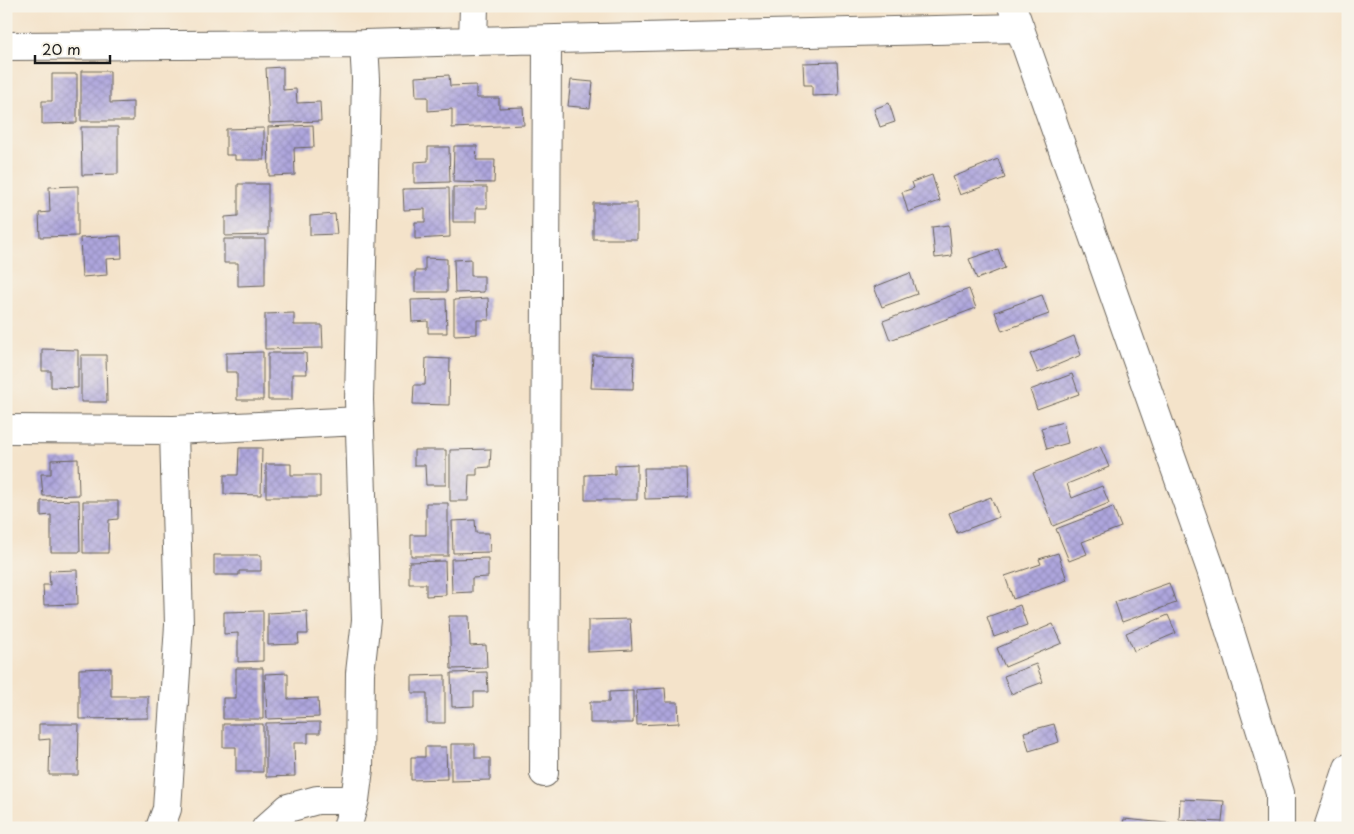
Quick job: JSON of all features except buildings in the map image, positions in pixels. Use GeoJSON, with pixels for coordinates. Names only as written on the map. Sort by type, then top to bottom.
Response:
{"type":"FeatureCollection","features":[{"type":"Feature","properties":{"kind":"street"},"geometry":{"type":"LineString","coordinates":[[473,41],[474,6]]}},
{"type":"Feature","properties":{"kind":"street"},"geometry":{"type":"LineString","coordinates":[[6,46],[364,44],[547,40],[1016,17],[1211,570],[1280,792],[1280,828]]}},
{"type":"Feature","properties":{"kind":"street"},"geometry":{"type":"LineString","coordinates":[[544,773],[547,40]]}},
{"type":"Feature","properties":{"kind":"street"},"geometry":{"type":"LineString","coordinates":[[347,828],[356,800],[359,769],[360,673],[366,620],[360,421],[366,80],[364,44]]}},
{"type":"Feature","properties":{"kind":"street"},"geometry":{"type":"LineString","coordinates":[[6,429],[174,430],[360,421]]}},
{"type":"Feature","properties":{"kind":"street"},"geometry":{"type":"LineString","coordinates":[[160,828],[167,809],[179,625],[174,430]]}},
{"type":"Feature","properties":{"kind":"street"},"geometry":{"type":"LineString","coordinates":[[1328,828],[1348,768]]}},
{"type":"Feature","properties":{"kind":"street"},"geometry":{"type":"LineString","coordinates":[[266,828],[288,808],[317,800],[356,800]]}}]}
